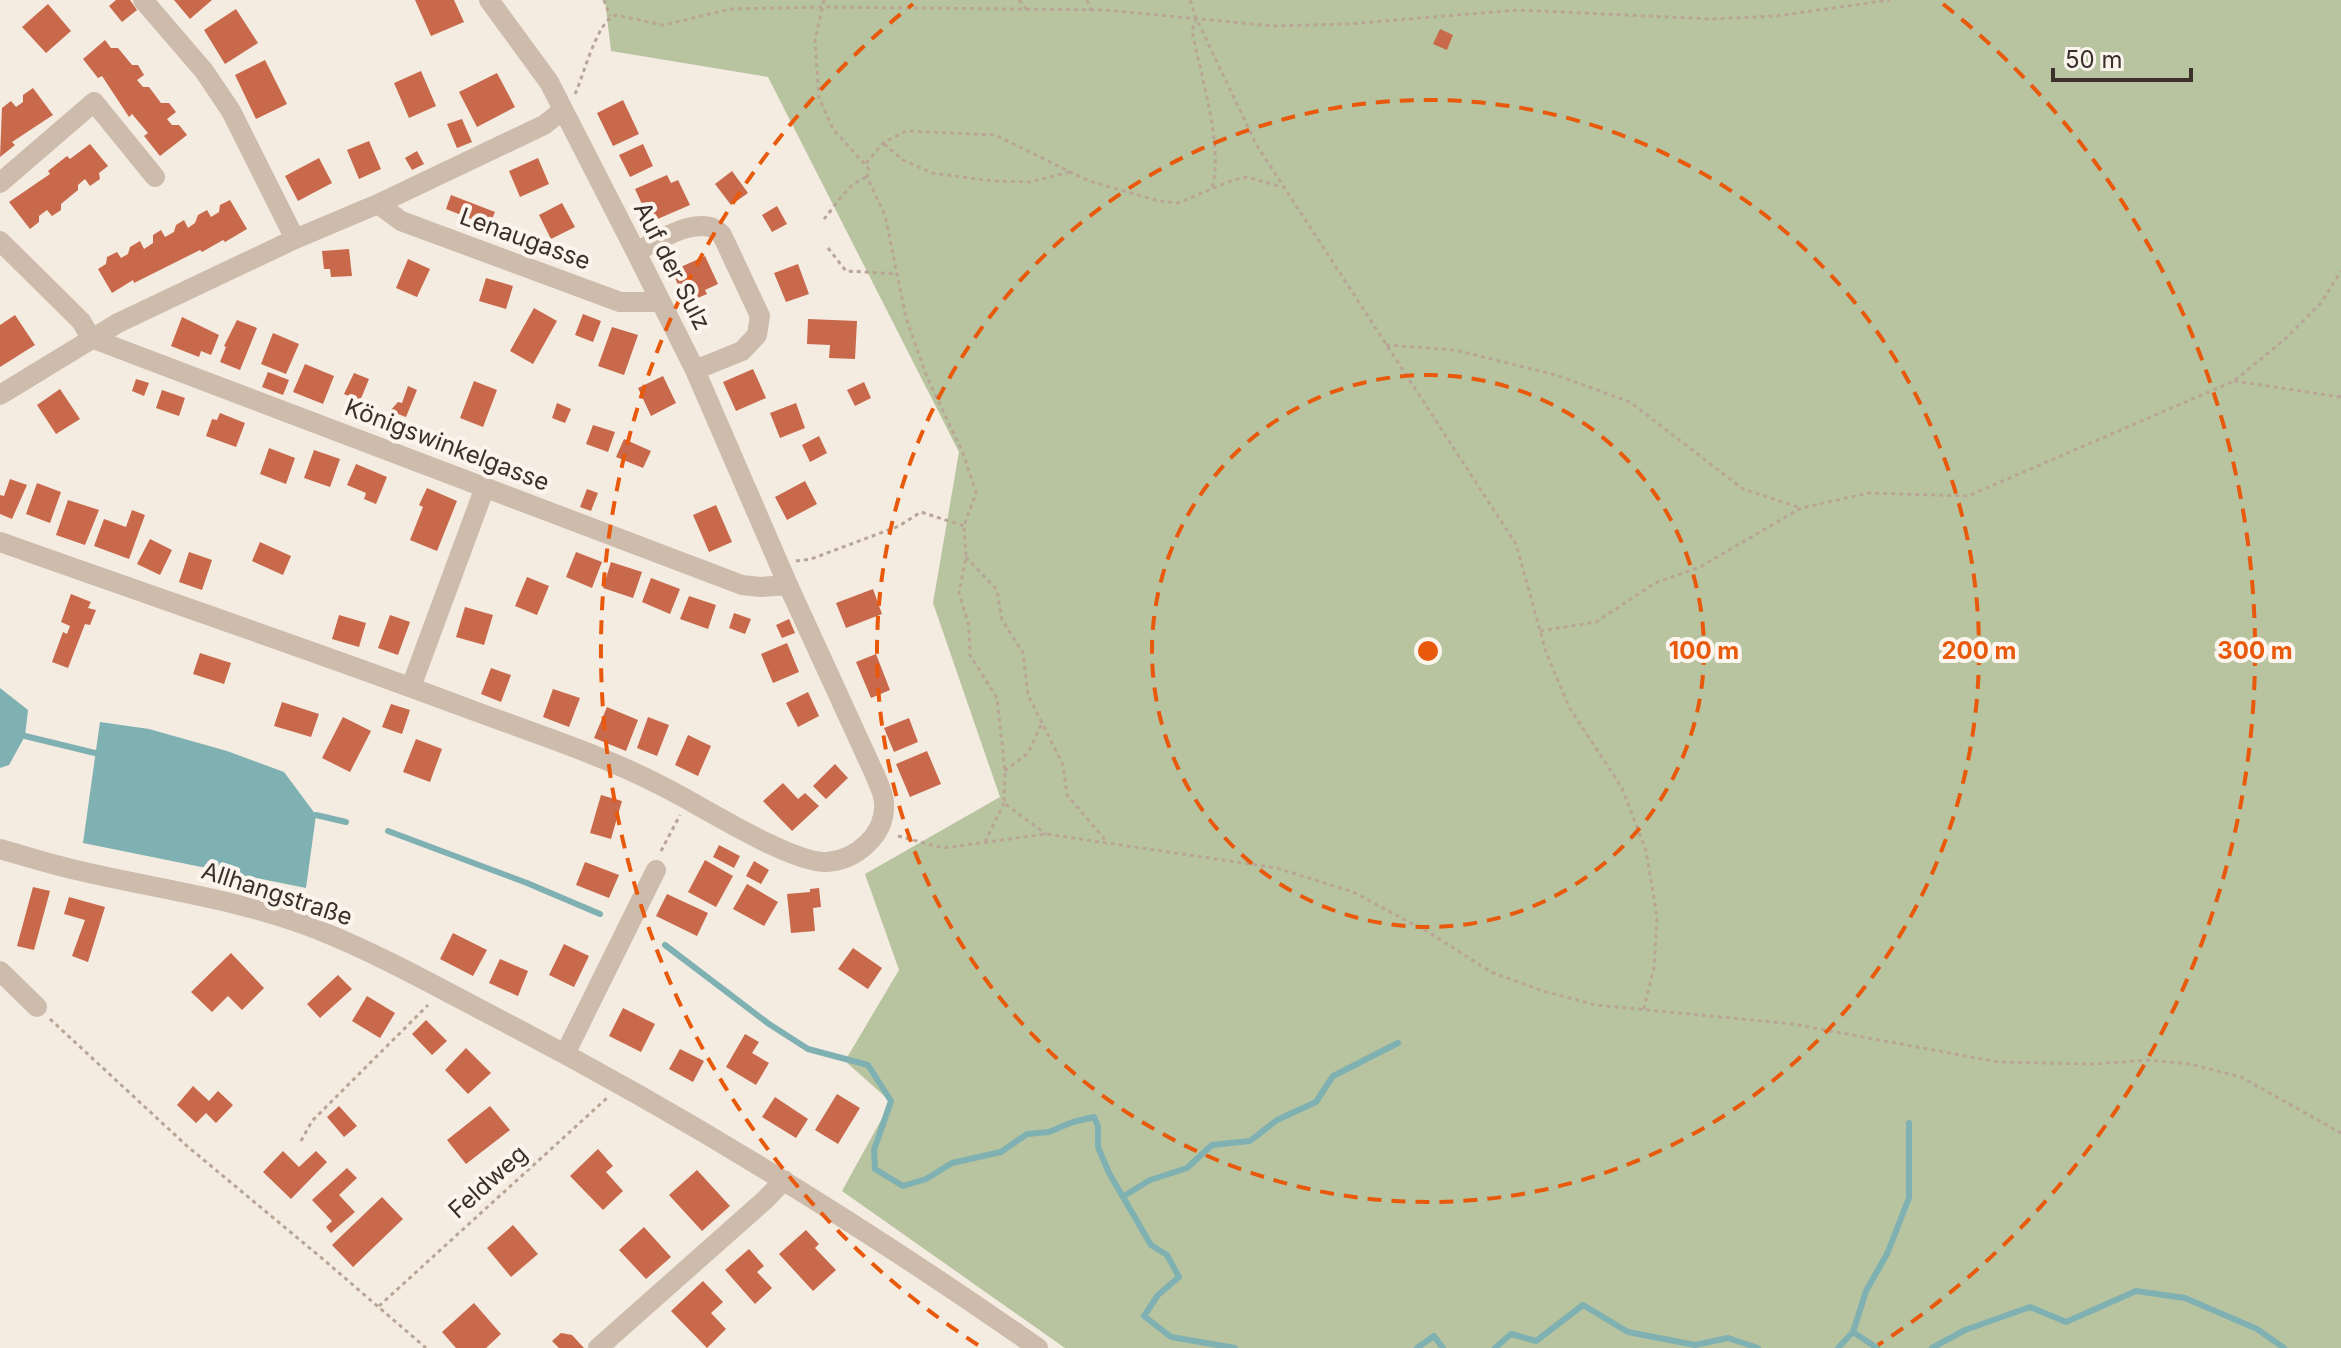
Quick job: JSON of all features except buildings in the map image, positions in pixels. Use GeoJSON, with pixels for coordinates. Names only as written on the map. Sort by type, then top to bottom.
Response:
{"type":"FeatureCollection","features":[{"type":"Feature","properties":{"kind":"street"},"geometry":{"type":"LineString","coordinates":[[143,0],[204,71],[231,111],[295,239]]}},
{"type":"Feature","properties":{"kind":"street","name":"Auf der Sulz"},"geometry":{"type":"LineString","coordinates":[[489,0],[549,82],[695,370],[875,775],[884,803],[880,828]]}},
{"type":"Feature","properties":{"kind":"street"},"geometry":{"type":"LineString","coordinates":[[0,183],[94,102],[155,177]]}},
{"type":"Feature","properties":{"kind":"street"},"geometry":{"type":"LineString","coordinates":[[0,395],[91,338],[295,239],[378,204],[544,125],[563,110]]}},
{"type":"Feature","properties":{"kind":"street","name":"Lenaugasse"},"geometry":{"type":"LineString","coordinates":[[378,204],[401,221],[620,302],[659,302]]}},
{"type":"Feature","properties":{"kind":"street"},"geometry":{"type":"LineString","coordinates":[[636,252],[680,229],[705,226],[717,228],[722,235],[760,316],[757,335],[742,351],[695,370]]}},
{"type":"Feature","properties":{"kind":"street"},"geometry":{"type":"LineString","coordinates":[[0,241],[81,321],[91,338]]}},
{"type":"Feature","properties":{"kind":"street","name":"Königswinkelgasse"},"geometry":{"type":"LineString","coordinates":[[91,338],[742,585],[788,585]]}},
{"type":"Feature","properties":{"kind":"street"},"geometry":{"type":"LineString","coordinates":[[411,687],[485,487]]}},
{"type":"Feature","properties":{"kind":"street"},"geometry":{"type":"LineString","coordinates":[[0,542],[411,687],[629,769],[780,850],[809,861],[829,862],[856,853],[873,839],[880,828]]}},
{"type":"Feature","properties":{"kind":"street","name":"Allhangstraße"},"geometry":{"type":"LineString","coordinates":[[0,849],[76,870],[207,896],[315,929],[438,988],[622,1085],[784,1180],[943,1282],[1038,1348]]}},
{"type":"Feature","properties":{"kind":"street"},"geometry":{"type":"LineString","coordinates":[[565,1054],[656,870]]}},
{"type":"Feature","properties":{"kind":"street"},"geometry":{"type":"LineString","coordinates":[[0,971],[37,1007]]}},
{"type":"Feature","properties":{"kind":"street"},"geometry":{"type":"LineString","coordinates":[[598,1348],[784,1180]]}},
{"type":"Feature","properties":{"kind":"path"},"geometry":{"type":"LineString","coordinates":[[604,0],[610,16]]}},
{"type":"Feature","properties":{"kind":"path"},"geometry":{"type":"LineString","coordinates":[[824,0],[815,40],[819,98],[833,129],[869,169],[867,177],[885,215],[906,318],[927,377],[963,453],[976,493],[964,526],[966,557],[959,593],[969,626],[970,655],[997,698],[1005,771],[1004,803],[985,842]]}},
{"type":"Feature","properties":{"kind":"path"},"geometry":{"type":"LineString","coordinates":[[1019,0],[1026,9]]}},
{"type":"Feature","properties":{"kind":"path"},"geometry":{"type":"LineString","coordinates":[[1087,0],[1091,10]]}},
{"type":"Feature","properties":{"kind":"path"},"geometry":{"type":"LineString","coordinates":[[1190,0],[1256,144],[1516,544],[1540,631],[1569,707],[1622,788],[1646,851],[1657,917],[1654,968],[1643,1011]]}},
{"type":"Feature","properties":{"kind":"path"},"geometry":{"type":"LineString","coordinates":[[1847,0],[1852,6]]}},
{"type":"Feature","properties":{"kind":"path"},"geometry":{"type":"LineString","coordinates":[[610,16],[622,15],[663,25],[731,9],[1026,9],[1091,10],[1273,26],[1348,24],[1518,10],[1711,19],[1776,16],[1890,0]]}},
{"type":"Feature","properties":{"kind":"path"},"geometry":{"type":"LineString","coordinates":[[563,110],[574,96],[599,33],[610,16]]}},
{"type":"Feature","properties":{"kind":"path"},"geometry":{"type":"LineString","coordinates":[[1196,18],[1192,31],[1215,149],[1216,175],[1212,189]]}},
{"type":"Feature","properties":{"kind":"path"},"geometry":{"type":"LineString","coordinates":[[866,163],[883,143],[906,131],[995,135],[1089,181],[1159,201],[1178,203],[1247,177],[1285,188]]}},
{"type":"Feature","properties":{"kind":"path"},"geometry":{"type":"LineString","coordinates":[[883,143],[903,160],[932,173],[992,181],[1030,182],[1070,172]]}},
{"type":"Feature","properties":{"kind":"path"},"geometry":{"type":"LineString","coordinates":[[824,219],[859,179],[867,177]]}},
{"type":"Feature","properties":{"kind":"path"},"geometry":{"type":"LineString","coordinates":[[828,248],[846,271],[898,274]]}},
{"type":"Feature","properties":{"kind":"path"},"geometry":{"type":"LineString","coordinates":[[1540,631],[1596,622],[1655,583],[1700,567],[1801,508],[1869,493],[1968,496],[2234,381],[2321,303],[2341,271]]}},
{"type":"Feature","properties":{"kind":"path"},"geometry":{"type":"LineString","coordinates":[[1386,345],[1455,350],[1556,375],[1630,402],[1743,489],[1801,508]]}},
{"type":"Feature","properties":{"kind":"path"},"geometry":{"type":"LineString","coordinates":[[2234,381],[2341,397]]}},
{"type":"Feature","properties":{"kind":"path"},"geometry":{"type":"LineString","coordinates":[[779,564],[811,559],[899,526],[921,512],[964,526]]}},
{"type":"Feature","properties":{"kind":"path"},"geometry":{"type":"LineString","coordinates":[[966,557],[997,590],[1002,620],[1023,653],[1028,695],[1063,765],[1067,795],[1107,842]]}},
{"type":"Feature","properties":{"kind":"path"},"geometry":{"type":"LineString","coordinates":[[1005,771],[1028,753],[1042,723]]}},
{"type":"Feature","properties":{"kind":"path"},"geometry":{"type":"LineString","coordinates":[[656,870],[657,859],[689,799]]}},
{"type":"Feature","properties":{"kind":"path"},"geometry":{"type":"LineString","coordinates":[[1004,803],[1046,834]]}},
{"type":"Feature","properties":{"kind":"path"},"geometry":{"type":"LineString","coordinates":[[880,828],[903,838],[943,848],[1046,834],[1277,868],[1353,892],[1430,933],[1491,972],[1543,991],[1596,1005],[1793,1024],[1998,1062],[2094,1064],[2148,1060],[2190,1064],[2241,1077],[2341,1133]]}},
{"type":"Feature","properties":{"kind":"path"},"geometry":{"type":"LineString","coordinates":[[301,1141],[312,1121],[425,1009],[438,988]]}},
{"type":"Feature","properties":{"kind":"path"},"geometry":{"type":"LineString","coordinates":[[37,1007],[187,1146],[426,1348]]}},
{"type":"Feature","properties":{"kind":"path","name":"Feldweg"},"geometry":{"type":"LineString","coordinates":[[379,1306],[622,1085]]}},
{"type":"Feature","properties":{"kind":"green space"},"geometry":{"type":"Polygon","coordinates":[[[605,0],[2341,0],[2341,1348],[1065,1348],[842,1191],[891,1102],[845,1061],[899,970],[865,874],[1000,797],[933,603],[959,452],[768,77],[611,51],[605,0]]]}},
{"type":"Feature","properties":{"kind":"water"},"geometry":{"type":"Polygon","coordinates":[[[0,688],[28,710],[25,736],[9,765],[0,768],[0,688]]]}},
{"type":"Feature","properties":{"kind":"water"},"geometry":{"type":"Polygon","coordinates":[[[100,722],[149,729],[227,751],[284,772],[316,815],[306,888],[83,843],[100,722]]]}},
{"type":"Feature","properties":{"kind":"waterway"},"geometry":{"type":"LineString","coordinates":[[25,736],[95,753]]}},
{"type":"Feature","properties":{"kind":"waterway"},"geometry":{"type":"LineString","coordinates":[[316,815],[346,822]]}},
{"type":"Feature","properties":{"kind":"waterway"},"geometry":{"type":"LineString","coordinates":[[388,831],[600,914]]}},
{"type":"Feature","properties":{"kind":"waterway"},"geometry":{"type":"LineString","coordinates":[[665,945],[769,1024],[808,1049],[868,1065],[891,1101],[874,1150],[875,1169],[903,1186],[926,1179],[952,1163],[1001,1152],[1027,1134],[1049,1132],[1094,1117],[1098,1126],[1098,1147],[1109,1173],[1151,1245],[1167,1255],[1179,1277],[1158,1295],[1144,1316],[1171,1337],[1235,1348]]}},
{"type":"Feature","properties":{"kind":"waterway"},"geometry":{"type":"LineString","coordinates":[[1124,1196],[1150,1180],[1187,1168],[1212,1145],[1250,1141],[1277,1120],[1316,1102],[1333,1076],[1398,1043]]}},
{"type":"Feature","properties":{"kind":"waterway"},"geometry":{"type":"LineString","coordinates":[[1853,1332],[1866,1291],[1887,1254],[1909,1198],[1909,1123]]}},
{"type":"Feature","properties":{"kind":"waterway"},"geometry":{"type":"LineString","coordinates":[[1932,1348],[1965,1330],[2030,1307],[2066,1322],[2136,1291],[2185,1298],[2257,1329],[2284,1348]]}},
{"type":"Feature","properties":{"kind":"waterway"},"geometry":{"type":"LineString","coordinates":[[1495,1348],[1511,1334],[1536,1341],[1583,1305],[1628,1332],[1695,1345],[1728,1338],[1758,1348]]}},
{"type":"Feature","properties":{"kind":"waterway"},"geometry":{"type":"LineString","coordinates":[[1838,1348],[1853,1332],[1877,1348]]}},
{"type":"Feature","properties":{"kind":"waterway"},"geometry":{"type":"LineString","coordinates":[[1417,1348],[1434,1336],[1443,1348]]}}]}
